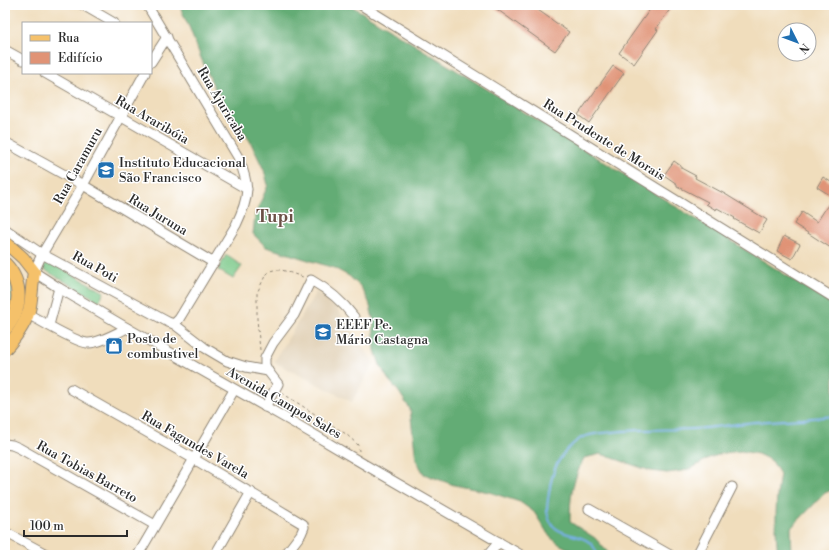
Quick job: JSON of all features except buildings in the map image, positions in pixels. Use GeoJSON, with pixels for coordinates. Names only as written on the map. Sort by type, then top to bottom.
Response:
{"type":"FeatureCollection","features":[{"type":"Feature","properties":{"kind":"highway"},"geometry":{"type":"LineString","coordinates":[[5,264],[15,279],[18,294],[18,304],[15,315],[5,329]]}},
{"type":"Feature","properties":{"kind":"main road"},"geometry":{"type":"LineString","coordinates":[[5,242],[23,258],[34,272],[28,314],[20,331],[5,349]]}},
{"type":"Feature","properties":{"kind":"street"},"geometry":{"type":"LineString","coordinates":[[83,5],[112,22]]}},
{"type":"Feature","properties":{"kind":"street","name":"Rua Ajuricaba"},"geometry":{"type":"LineString","coordinates":[[147,5],[238,157],[244,173],[247,189],[241,215],[214,263],[179,319],[174,324]]}},
{"type":"Feature","properties":{"kind":"street","name":"Rua Prudente de Morais"},"geometry":{"type":"LineString","coordinates":[[361,5],[834,298]]}},
{"type":"Feature","properties":{"kind":"street"},"geometry":{"type":"LineString","coordinates":[[152,58],[155,47],[167,37]]}},
{"type":"Feature","properties":{"kind":"street"},"geometry":{"type":"LineString","coordinates":[[5,50],[22,59]]}},
{"type":"Feature","properties":{"kind":"street","name":"Rua Araribóia"},"geometry":{"type":"LineString","coordinates":[[47,74],[247,189]]}},
{"type":"Feature","properties":{"kind":"street","name":"Rua Caramuru"},"geometry":{"type":"LineString","coordinates":[[34,272],[42,254],[83,185],[144,74]]}},
{"type":"Feature","properties":{"kind":"street","name":"Rua Juruna"},"geometry":{"type":"LineString","coordinates":[[5,142],[83,185],[214,263]]}},
{"type":"Feature","properties":{"kind":"street","name":"Rua Poti"},"geometry":{"type":"LineString","coordinates":[[5,229],[42,254],[174,324],[205,348],[227,361],[246,367],[268,371]]}},
{"type":"Feature","properties":{"kind":"street","name":"Avenida Campos Sales"},"geometry":{"type":"LineString","coordinates":[[34,272],[127,328],[521,555]]}},
{"type":"Feature","properties":{"kind":"street"},"geometry":{"type":"LineString","coordinates":[[265,407],[276,389],[277,382],[268,371],[264,361],[268,351],[294,315],[311,280],[342,301],[354,317]]}},
{"type":"Feature","properties":{"kind":"street"},"geometry":{"type":"LineString","coordinates":[[49,325],[59,288]]}},
{"type":"Feature","properties":{"kind":"street"},"geometry":{"type":"LineString","coordinates":[[28,314],[87,343],[102,340],[127,328]]}},
{"type":"Feature","properties":{"kind":"street","name":"Rua Fagundes Varela"},"geometry":{"type":"LineString","coordinates":[[71,389],[299,521],[304,525],[304,528],[285,555]]}},
{"type":"Feature","properties":{"kind":"street"},"geometry":{"type":"LineString","coordinates":[[138,555],[234,390]]}},
{"type":"Feature","properties":{"kind":"street","name":"Rua Tobias Barreto"},"geometry":{"type":"LineString","coordinates":[[5,444],[19,448],[155,525]]}},
{"type":"Feature","properties":{"kind":"street"},"geometry":{"type":"LineString","coordinates":[[697,555],[732,487]]}},
{"type":"Feature","properties":{"kind":"street"},"geometry":{"type":"LineString","coordinates":[[215,555],[251,492]]}},
{"type":"Feature","properties":{"kind":"street"},"geometry":{"type":"LineString","coordinates":[[589,509],[670,555]]}},
{"type":"Feature","properties":{"kind":"street"},"geometry":{"type":"LineString","coordinates":[[5,532],[48,555]]}},
{"type":"Feature","properties":{"kind":"street"},"geometry":{"type":"LineString","coordinates":[[488,555],[499,542]]}},
{"type":"Feature","properties":{"kind":"path"},"geometry":{"type":"LineString","coordinates":[[264,361],[261,353],[257,319],[258,293],[265,276],[270,271],[282,270],[311,280]]}},
{"type":"Feature","properties":{"kind":"path"},"geometry":{"type":"LineString","coordinates":[[276,389],[346,434],[358,445],[362,463]]}},
{"type":"Feature","properties":{"kind":"shaded area","name":"EEEF Pe. Mário Castagna"},"geometry":{"type":"Polygon","coordinates":[[[316,292],[332,301],[374,363],[352,402],[274,362],[316,292]]]}},
{"type":"Feature","properties":{"kind":"green space"},"geometry":{"type":"Polygon","coordinates":[[[179,5],[350,5],[834,305],[834,489],[825,493],[791,528],[792,555],[778,555],[776,514],[780,474],[772,461],[758,454],[741,451],[724,453],[709,458],[694,467],[683,471],[667,473],[651,471],[601,454],[584,458],[572,489],[570,522],[595,538],[610,555],[580,555],[559,544],[550,537],[534,512],[520,502],[489,492],[454,485],[424,474],[416,460],[410,409],[388,379],[380,365],[375,350],[373,318],[369,302],[361,287],[349,276],[334,268],[266,247],[253,234],[255,215],[268,185],[264,170],[250,141],[214,87],[179,5]]]}},
{"type":"Feature","properties":{"kind":"green space"},"geometry":{"type":"Polygon","coordinates":[[[226,255],[242,266],[233,279],[218,270],[226,255]]]}},
{"type":"Feature","properties":{"kind":"green space"},"geometry":{"type":"Polygon","coordinates":[[[47,260],[104,292],[99,301],[43,269],[47,260]]]}},
{"type":"Feature","properties":{"kind":"green space"},"geometry":{"type":"Polygon","coordinates":[[[5,272],[11,281],[13,303],[5,321],[5,272]]]}},
{"type":"Feature","properties":{"kind":"waterway"},"geometry":{"type":"LineString","coordinates":[[597,555],[593,546],[587,541],[556,528],[550,521],[547,511],[550,484],[558,462],[562,455],[581,438],[589,435],[623,431],[700,428],[834,416]]}},
{"type":"Feature","properties":{"kind":"place","name":"Instituto Educacional São Francisco"},"geometry":{"type":"Point","coordinates":[106,170]}},
{"type":"Feature","properties":{"kind":"place","name":"EEEF Pe. Mário Castagna"},"geometry":{"type":"Point","coordinates":[323,332]}},
{"type":"Feature","properties":{"kind":"place","name":"Posto de combustivel"},"geometry":{"type":"Point","coordinates":[114,346]}},
{"type":"Feature","properties":{"kind":"district","name":"Tupi"},"geometry":{"type":"Point","coordinates":[275,217]}}]}
